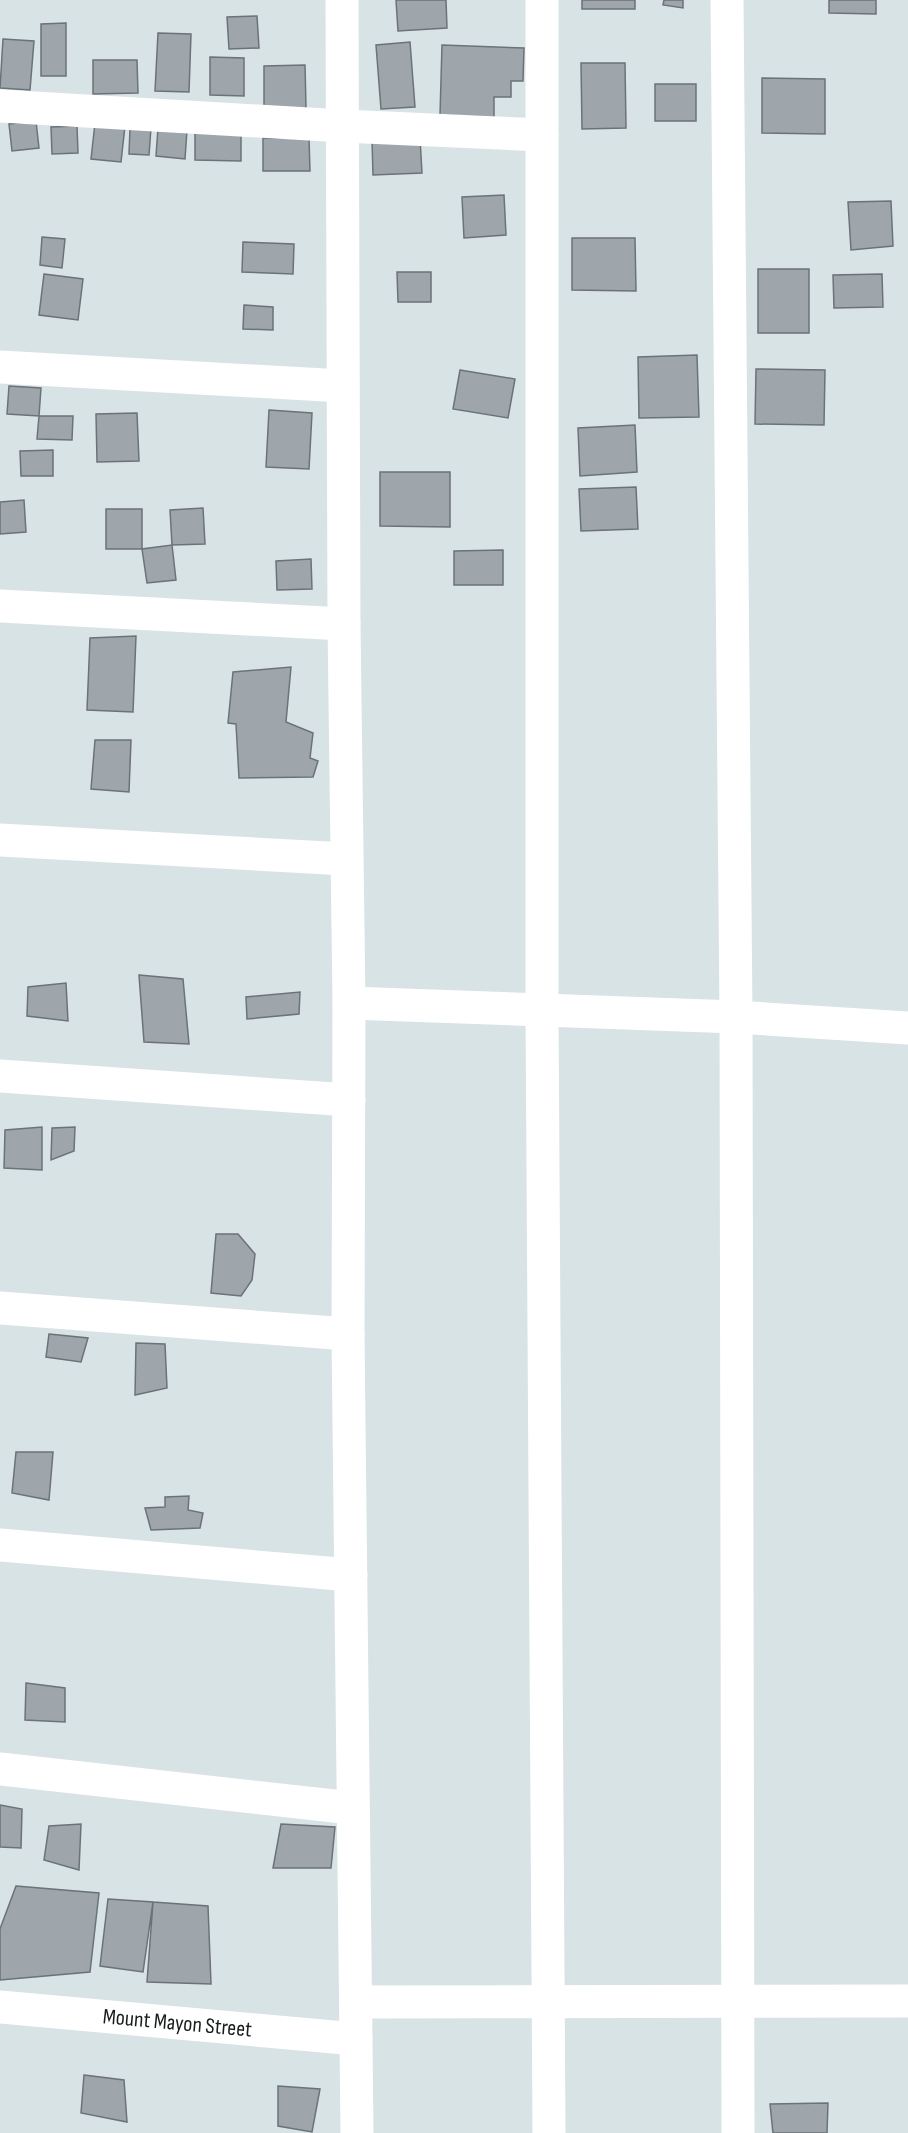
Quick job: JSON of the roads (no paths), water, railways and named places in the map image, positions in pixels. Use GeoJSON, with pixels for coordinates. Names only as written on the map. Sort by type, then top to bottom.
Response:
{"type":"FeatureCollection","features":[{"type":"Feature","properties":{"kind":"street"},"geometry":{"type":"LineString","coordinates":[[342,0],[344,624],[349,1003],[348,1334],[357,2133]]}},
{"type":"Feature","properties":{"kind":"street"},"geometry":{"type":"LineString","coordinates":[[542,0],[542,1010],[549,2133]]}},
{"type":"Feature","properties":{"kind":"street"},"geometry":{"type":"LineString","coordinates":[[728,0],[736,1017],[738,2133]]}},
{"type":"Feature","properties":{"kind":"street"},"geometry":{"type":"LineString","coordinates":[[0,106],[542,135]]}},
{"type":"Feature","properties":{"kind":"street"},"geometry":{"type":"LineString","coordinates":[[0,367],[343,386]]}},
{"type":"Feature","properties":{"kind":"street"},"geometry":{"type":"LineString","coordinates":[[0,606],[344,624]]}},
{"type":"Feature","properties":{"kind":"street"},"geometry":{"type":"LineString","coordinates":[[0,840],[346,859]]}},
{"type":"Feature","properties":{"kind":"street"},"geometry":{"type":"LineString","coordinates":[[349,1003],[736,1017],[908,1028]]}},
{"type":"Feature","properties":{"kind":"street"},"geometry":{"type":"LineString","coordinates":[[0,1076],[349,1100]]}},
{"type":"Feature","properties":{"kind":"street"},"geometry":{"type":"LineString","coordinates":[[0,1308],[348,1334]]}},
{"type":"Feature","properties":{"kind":"street"},"geometry":{"type":"LineString","coordinates":[[0,1545],[351,1575]]}},
{"type":"Feature","properties":{"kind":"street"},"geometry":{"type":"LineString","coordinates":[[0,1769],[352,1808]]}},
{"type":"Feature","properties":{"kind":"street"},"geometry":{"type":"LineString","coordinates":[[356,2002],[908,2001]]}},
{"type":"Feature","properties":{"kind":"street","name":"Mount Mayon Street"},"geometry":{"type":"LineString","coordinates":[[0,2007],[357,2039]]}}]}
